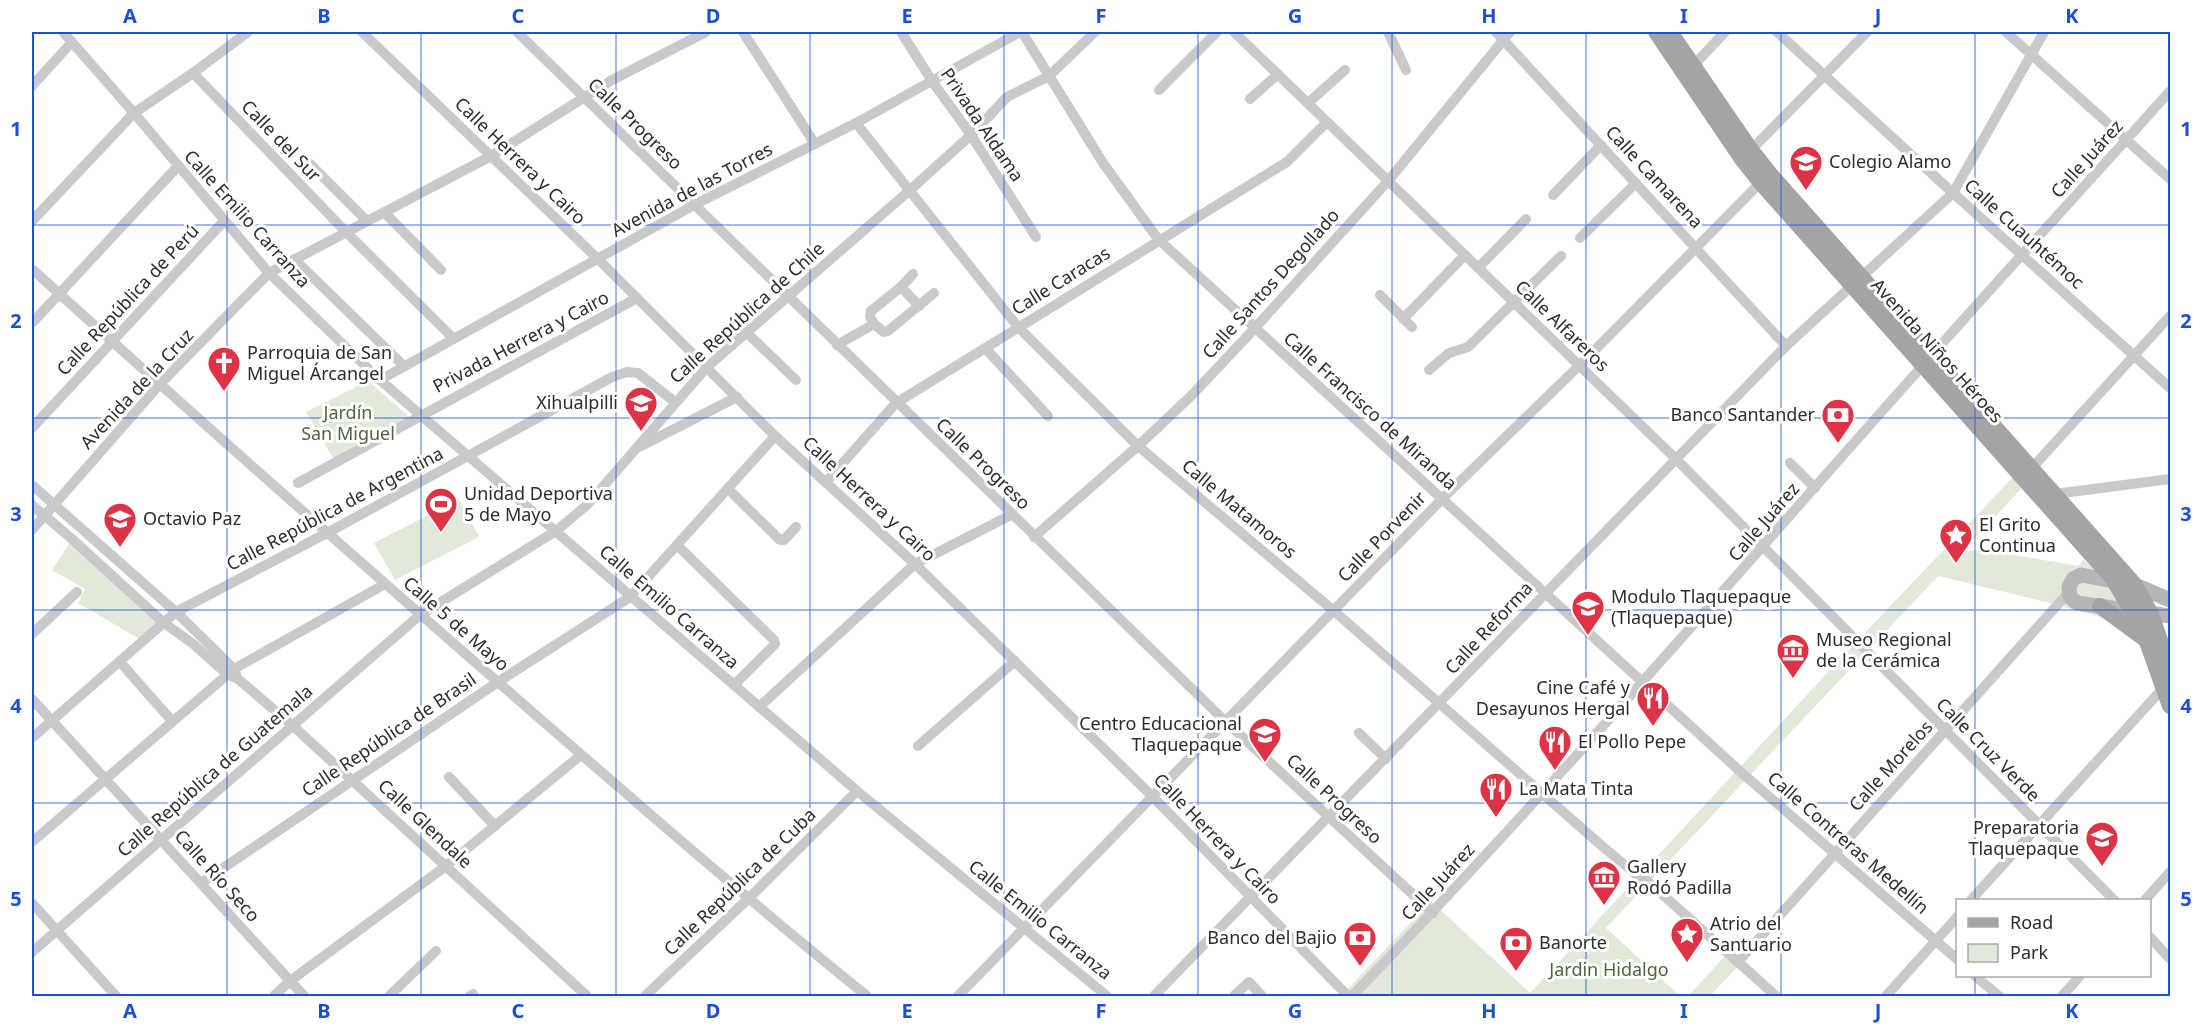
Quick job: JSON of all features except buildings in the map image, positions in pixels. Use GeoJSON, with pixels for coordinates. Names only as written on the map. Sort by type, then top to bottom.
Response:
{"type":"FeatureCollection","features":[{"type":"Feature","properties":{"kind":"main road","name":"Avenida Niños Héroes"},"geometry":{"type":"LineString","coordinates":[[1656,32],[1742,159],[1765,178],[1928,360],[2113,579],[2133,610],[2148,642],[2170,706]]}},
{"type":"Feature","properties":{"kind":"main road","name":"Avenida Niños Héroes"},"geometry":{"type":"LineString","coordinates":[[1670,32],[1751,150],[1765,178]]}},
{"type":"Feature","properties":{"kind":"main road","name":"Avenida Niños Héroes"},"geometry":{"type":"LineString","coordinates":[[1928,360],[2032,468],[2135,585],[2151,614],[2169,666]]}},
{"type":"Feature","properties":{"kind":"main road"},"geometry":{"type":"LineString","coordinates":[[2170,600],[2135,585],[2113,579],[2081,575],[2073,579],[2069,592],[2077,603],[2170,616]]}},
{"type":"Feature","properties":{"kind":"main road"},"geometry":{"type":"LineString","coordinates":[[2100,606],[2148,642]]}},
{"type":"Feature","properties":{"kind":"main road"},"geometry":{"type":"LineString","coordinates":[[2169,666],[2170,643]]}},
{"type":"Feature","properties":{"kind":"street","name":"Calle Emilio Carranza"},"geometry":{"type":"LineString","coordinates":[[63,32],[269,273],[380,380],[857,791],[1107,996]]}},
{"type":"Feature","properties":{"kind":"street"},"geometry":{"type":"LineString","coordinates":[[32,220],[134,113],[248,32]]}},
{"type":"Feature","properties":{"kind":"street","name":"Calle Herrera y Cairo"},"geometry":{"type":"LineString","coordinates":[[362,32],[598,259],[775,436],[915,564],[1152,796],[1350,996]]}},
{"type":"Feature","properties":{"kind":"street","name":"Calle Progreso"},"geometry":{"type":"LineString","coordinates":[[517,32],[1011,515],[1225,721],[1432,913]]}},
{"type":"Feature","properties":{"kind":"street","name":"Avenida de la Cruz"},"geometry":{"type":"LineString","coordinates":[[32,530],[160,384],[269,273],[491,156],[584,97],[706,32]]}},
{"type":"Feature","properties":{"kind":"street"},"geometry":{"type":"LineString","coordinates":[[743,32],[815,144]]}},
{"type":"Feature","properties":{"kind":"street","name":"Privada Aldama"},"geometry":{"type":"LineString","coordinates":[[901,32],[932,81],[971,135],[1036,237]]}},
{"type":"Feature","properties":{"kind":"street","name":"Avenida de las Torres"},"geometry":{"type":"LineString","coordinates":[[380,380],[694,205],[856,123],[1021,32]]}},
{"type":"Feature","properties":{"kind":"street","name":"Calle Francisco de Miranda"},"geometry":{"type":"LineString","coordinates":[[1021,32],[1103,163],[1158,239],[1743,774]]}},
{"type":"Feature","properties":{"kind":"street","name":"Calle República de Chile"},"geometry":{"type":"LineString","coordinates":[[420,615],[556,531],[587,505],[707,367],[910,190],[971,135],[1007,98],[1049,76],[1095,32]]}},
{"type":"Feature","properties":{"kind":"street"},"geometry":{"type":"LineString","coordinates":[[1159,90],[1217,32]]}},
{"type":"Feature","properties":{"kind":"street","name":"Calle Alfareros"},"geometry":{"type":"LineString","coordinates":[[1234,32],[1580,365],[1863,647]]}},
{"type":"Feature","properties":{"kind":"street"},"geometry":{"type":"LineString","coordinates":[[1388,32],[1406,70]]}},
{"type":"Feature","properties":{"kind":"street"},"geometry":{"type":"LineString","coordinates":[[1693,66],[1725,32]]}},
{"type":"Feature","properties":{"kind":"street","name":"Calle Cuauhtémoc"},"geometry":{"type":"LineString","coordinates":[[1777,32],[1953,194],[2170,388]]}},
{"type":"Feature","properties":{"kind":"street"},"geometry":{"type":"LineString","coordinates":[[1751,150],[1867,32]]}},
{"type":"Feature","properties":{"kind":"street"},"geometry":{"type":"LineString","coordinates":[[2006,32],[2170,179]]}},
{"type":"Feature","properties":{"kind":"street","name":"Calle Reforma"},"geometry":{"type":"LineString","coordinates":[[1154,996],[1441,704],[1544,593],[1786,346],[1953,194],[2043,32]]}},
{"type":"Feature","properties":{"kind":"street","name":"Calle Camarena"},"geometry":{"type":"LineString","coordinates":[[1503,34],[1601,145],[1786,346]]}},
{"type":"Feature","properties":{"kind":"street","name":"Calle Santos Degollado"},"geometry":{"type":"LineString","coordinates":[[1034,537],[1191,396],[1255,328],[1388,181],[1503,34]]}},
{"type":"Feature","properties":{"kind":"street"},"geometry":{"type":"LineString","coordinates":[[32,86],[72,42]]}},
{"type":"Feature","properties":{"kind":"street"},"geometry":{"type":"LineString","coordinates":[[1308,103],[1345,70]]}},
{"type":"Feature","properties":{"kind":"street","name":"Calle del Sur"},"geometry":{"type":"LineString","coordinates":[[193,73],[346,232],[453,338]]}},
{"type":"Feature","properties":{"kind":"street"},"geometry":{"type":"LineString","coordinates":[[1250,99],[1278,74]]}},
{"type":"Feature","properties":{"kind":"street","name":"Calle Juárez"},"geometry":{"type":"LineString","coordinates":[[1350,996],[1432,913],[1543,794],[2170,91]]}},
{"type":"Feature","properties":{"kind":"street","name":"Calle Caracas"},"geometry":{"type":"LineString","coordinates":[[826,482],[896,403],[1158,239],[1287,162],[1328,122]]}},
{"type":"Feature","properties":{"kind":"street","name":"Calle Matamoros"},"geometry":{"type":"LineString","coordinates":[[856,123],[1017,327],[1138,446],[1334,611],[1637,875],[1644,878],[1776,996]]}},
{"type":"Feature","properties":{"kind":"street"},"geometry":{"type":"LineString","coordinates":[[1553,195],[1601,145]]}},
{"type":"Feature","properties":{"kind":"street"},"geometry":{"type":"LineString","coordinates":[[309,162],[367,221]]}},
{"type":"Feature","properties":{"kind":"street"},"geometry":{"type":"LineString","coordinates":[[32,323],[178,165]]}},
{"type":"Feature","properties":{"kind":"street","name":"Calle Porvenir"},"geometry":{"type":"LineString","coordinates":[[958,996],[1442,499],[1580,365],[1765,178]]}},
{"type":"Feature","properties":{"kind":"street"},"geometry":{"type":"LineString","coordinates":[[1580,238],[1636,183]]}},
{"type":"Feature","properties":{"kind":"street"},"geometry":{"type":"LineString","coordinates":[[384,212],[441,270]]}},
{"type":"Feature","properties":{"kind":"street"},"geometry":{"type":"LineString","coordinates":[[1478,268],[1526,219]]}},
{"type":"Feature","properties":{"kind":"street","name":"Calle República de Perú"},"geometry":{"type":"LineString","coordinates":[[32,428],[224,220]]}},
{"type":"Feature","properties":{"kind":"street"},"geometry":{"type":"LineString","coordinates":[[1403,319],[1465,255]]}},
{"type":"Feature","properties":{"kind":"street"},"geometry":{"type":"LineString","coordinates":[[1429,370],[1449,353],[1468,347],[1561,256]]}},
{"type":"Feature","properties":{"kind":"street"},"geometry":{"type":"LineString","coordinates":[[294,259],[404,366]]}},
{"type":"Feature","properties":{"kind":"street","name":"Calle 5 de Mayo"},"geometry":{"type":"LineString","coordinates":[[32,269],[111,342],[420,615],[748,899],[867,996]]}},
{"type":"Feature","properties":{"kind":"street"},"geometry":{"type":"LineString","coordinates":[[913,274],[901,287],[871,311],[870,316],[874,324],[884,332],[888,331],[934,293]]}},
{"type":"Feature","properties":{"kind":"street"},"geometry":{"type":"LineString","coordinates":[[901,287],[919,306]]}},
{"type":"Feature","properties":{"kind":"street"},"geometry":{"type":"LineString","coordinates":[[1380,295],[1412,327]]}},
{"type":"Feature","properties":{"kind":"street","name":"Privada Herrera y Cairo"},"geometry":{"type":"LineString","coordinates":[[298,483],[637,298]]}},
{"type":"Feature","properties":{"kind":"street"},"geometry":{"type":"LineString","coordinates":[[2032,468],[2170,316]]}},
{"type":"Feature","properties":{"kind":"street"},"geometry":{"type":"LineString","coordinates":[[837,345],[874,324]]}},
{"type":"Feature","properties":{"kind":"street"},"geometry":{"type":"LineString","coordinates":[[746,332],[796,380]]}},
{"type":"Feature","properties":{"kind":"street"},"geometry":{"type":"LineString","coordinates":[[985,348],[1048,416]]}},
{"type":"Feature","properties":{"kind":"street","name":"Calle República de Argentina"},"geometry":{"type":"LineString","coordinates":[[32,738],[176,612],[327,533],[612,377],[627,372],[638,373],[675,402]]}},
{"type":"Feature","properties":{"kind":"street"},"geometry":{"type":"LineString","coordinates":[[635,449],[737,398]]}},
{"type":"Feature","properties":{"kind":"street","name":"Calle República de Brasil"},"geometry":{"type":"LineString","coordinates":[[201,883],[498,682],[630,597],[775,436]]}},
{"type":"Feature","properties":{"kind":"street"},"geometry":{"type":"LineString","coordinates":[[1790,463],[1815,488]]}},
{"type":"Feature","properties":{"kind":"street"},"geometry":{"type":"LineString","coordinates":[[2055,494],[2170,478]]}},
{"type":"Feature","properties":{"kind":"street","name":"Calle Glendale"},"geometry":{"type":"LineString","coordinates":[[32,485],[176,612],[233,674]]}},
{"type":"Feature","properties":{"kind":"street"},"geometry":{"type":"LineString","coordinates":[[728,489],[780,540],[784,540],[796,527]]}},
{"type":"Feature","properties":{"kind":"street","name":"Calle Glendale"},"geometry":{"type":"LineString","coordinates":[[32,505],[164,623],[233,674],[293,726],[587,996]]}},
{"type":"Feature","properties":{"kind":"street"},"geometry":{"type":"LineString","coordinates":[[759,707],[915,564],[1011,515]]}},
{"type":"Feature","properties":{"kind":"street"},"geometry":{"type":"LineString","coordinates":[[677,545],[774,640],[775,644],[734,685]]}},
{"type":"Feature","properties":{"kind":"street"},"geometry":{"type":"LineString","coordinates":[[32,842],[172,721],[233,674],[385,584]]}},
{"type":"Feature","properties":{"kind":"street"},"geometry":{"type":"LineString","coordinates":[[32,634],[77,592]]}},
{"type":"Feature","properties":{"kind":"street","name":"Calle Morelos"},"geometry":{"type":"LineString","coordinates":[[1738,962],[2069,592]]}},
{"type":"Feature","properties":{"kind":"street","name":"Calle República de Guatemala"},"geometry":{"type":"LineString","coordinates":[[32,952],[420,615]]}},
{"type":"Feature","properties":{"kind":"street","name":"Calle Cruz Verde"},"geometry":{"type":"LineString","coordinates":[[1863,647],[2113,899]]}},
{"type":"Feature","properties":{"kind":"street"},"geometry":{"type":"LineString","coordinates":[[120,662],[172,721]]}},
{"type":"Feature","properties":{"kind":"street"},"geometry":{"type":"LineString","coordinates":[[918,746],[1015,662]]}},
{"type":"Feature","properties":{"kind":"street"},"geometry":{"type":"LineString","coordinates":[[1972,899],[2164,687]]}},
{"type":"Feature","properties":{"kind":"street","name":"Calle Río Seco"},"geometry":{"type":"LineString","coordinates":[[32,699],[304,996]]}},
{"type":"Feature","properties":{"kind":"street"},"geometry":{"type":"LineString","coordinates":[[1359,733],[1386,759]]}},
{"type":"Feature","properties":{"kind":"street"},"geometry":{"type":"LineString","coordinates":[[274,996],[290,981],[446,866],[581,755]]}},
{"type":"Feature","properties":{"kind":"street","name":"Calle Contreras Medellín"},"geometry":{"type":"LineString","coordinates":[[1743,774],[1956,958]]}},
{"type":"Feature","properties":{"kind":"street"},"geometry":{"type":"LineString","coordinates":[[449,777],[495,825]]}},
{"type":"Feature","properties":{"kind":"street","name":"Calle República de Cuba"},"geometry":{"type":"LineString","coordinates":[[645,996],[748,899],[857,791]]}},
{"type":"Feature","properties":{"kind":"street"},"geometry":{"type":"LineString","coordinates":[[2146,899],[2170,872]]}},
{"type":"Feature","properties":{"kind":"street"},"geometry":{"type":"LineString","coordinates":[[32,903],[116,996]]}},
{"type":"Feature","properties":{"kind":"street"},"geometry":{"type":"LineString","coordinates":[[1886,996],[1956,918]]}},
{"type":"Feature","properties":{"kind":"street"},"geometry":{"type":"LineString","coordinates":[[2151,938],[2170,959]]}},
{"type":"Feature","properties":{"kind":"street"},"geometry":{"type":"LineString","coordinates":[[389,996],[435,951]]}},
{"type":"Feature","properties":{"kind":"street"},"geometry":{"type":"LineString","coordinates":[[1977,977],[1999,996]]}},
{"type":"Feature","properties":{"kind":"street"},"geometry":{"type":"LineString","coordinates":[[2062,996],[2078,977]]}},
{"type":"Feature","properties":{"kind":"street"},"geometry":{"type":"LineString","coordinates":[[1234,996],[1249,982],[1262,996]]}},
{"type":"Feature","properties":{"kind":"green space","name":"Jardín San Miguel"},"geometry":{"type":"Polygon","coordinates":[[[368,381],[413,420],[336,463],[306,412],[368,381]]]}},
{"type":"Feature","properties":{"kind":"green space","name":"Jardin Hidalgo"},"geometry":{"type":"Polygon","coordinates":[[[2013,477],[2022,488],[1963,551],[1985,550],[2078,566],[2084,560],[2113,589],[2119,600],[2104,618],[1938,576],[1606,928],[1680,996],[1341,996],[1431,901],[1530,993],[1857,641],[2013,477]]]}},
{"type":"Feature","properties":{"kind":"green space"},"geometry":{"type":"Polygon","coordinates":[[[459,499],[479,537],[395,580],[374,543],[459,499]]]}},
{"type":"Feature","properties":{"kind":"green space"},"geometry":{"type":"Polygon","coordinates":[[[71,541],[162,623],[143,641],[78,603],[85,589],[52,570],[71,541]]]}},
{"type":"Feature","properties":{"kind":"green space"},"geometry":{"type":"Polygon","coordinates":[[[1726,955],[1738,966],[1710,996],[1688,996],[1726,955]]]}},
{"type":"Feature","properties":{"kind":"place","name":"Colegio Alamo"},"geometry":{"type":"Point","coordinates":[1806,191]}},
{"type":"Feature","properties":{"kind":"place","name":"Parroquia de San Miguel Árcangel"},"geometry":{"type":"Point","coordinates":[224,392]}},
{"type":"Feature","properties":{"kind":"place","name":"Xihualpilli"},"geometry":{"type":"Point","coordinates":[641,432]}},
{"type":"Feature","properties":{"kind":"place","name":"Banco Santander"},"geometry":{"type":"Point","coordinates":[1838,444]}},
{"type":"Feature","properties":{"kind":"place","name":"Unidad Deportiva 5 de Mayo"},"geometry":{"type":"Point","coordinates":[441,533]}},
{"type":"Feature","properties":{"kind":"place","name":"Octavio Paz"},"geometry":{"type":"Point","coordinates":[120,548]}},
{"type":"Feature","properties":{"kind":"place","name":"El Grito Continua"},"geometry":{"type":"Point","coordinates":[1956,564]}},
{"type":"Feature","properties":{"kind":"place","name":"Modulo Tlaquepaque (Tlaquepaque)"},"geometry":{"type":"Point","coordinates":[1588,636]}},
{"type":"Feature","properties":{"kind":"place","name":"Museo Regional de la Cerámica"},"geometry":{"type":"Point","coordinates":[1793,679]}},
{"type":"Feature","properties":{"kind":"place","name":"Cine Café y Desayunos Hergal"},"geometry":{"type":"Point","coordinates":[1653,727]}},
{"type":"Feature","properties":{"kind":"place","name":"Centro Educacional Tlaquepaque"},"geometry":{"type":"Point","coordinates":[1265,763]}},
{"type":"Feature","properties":{"kind":"place","name":"El Pollo Pepe"},"geometry":{"type":"Point","coordinates":[1555,771]}},
{"type":"Feature","properties":{"kind":"place","name":"La Mata Tinta"},"geometry":{"type":"Point","coordinates":[1496,818]}},
{"type":"Feature","properties":{"kind":"place","name":"Preparatoria Tlaquepaque"},"geometry":{"type":"Point","coordinates":[2102,867]}},
{"type":"Feature","properties":{"kind":"place","name":"Gallery Rodó Padilla"},"geometry":{"type":"Point","coordinates":[1604,906]}},
{"type":"Feature","properties":{"kind":"place","name":"Atrio del Santuario"},"geometry":{"type":"Point","coordinates":[1687,963]}},
{"type":"Feature","properties":{"kind":"place","name":"Banco del Bajio"},"geometry":{"type":"Point","coordinates":[1360,967]}},
{"type":"Feature","properties":{"kind":"place","name":"Banorte"},"geometry":{"type":"Point","coordinates":[1516,972]}}]}
